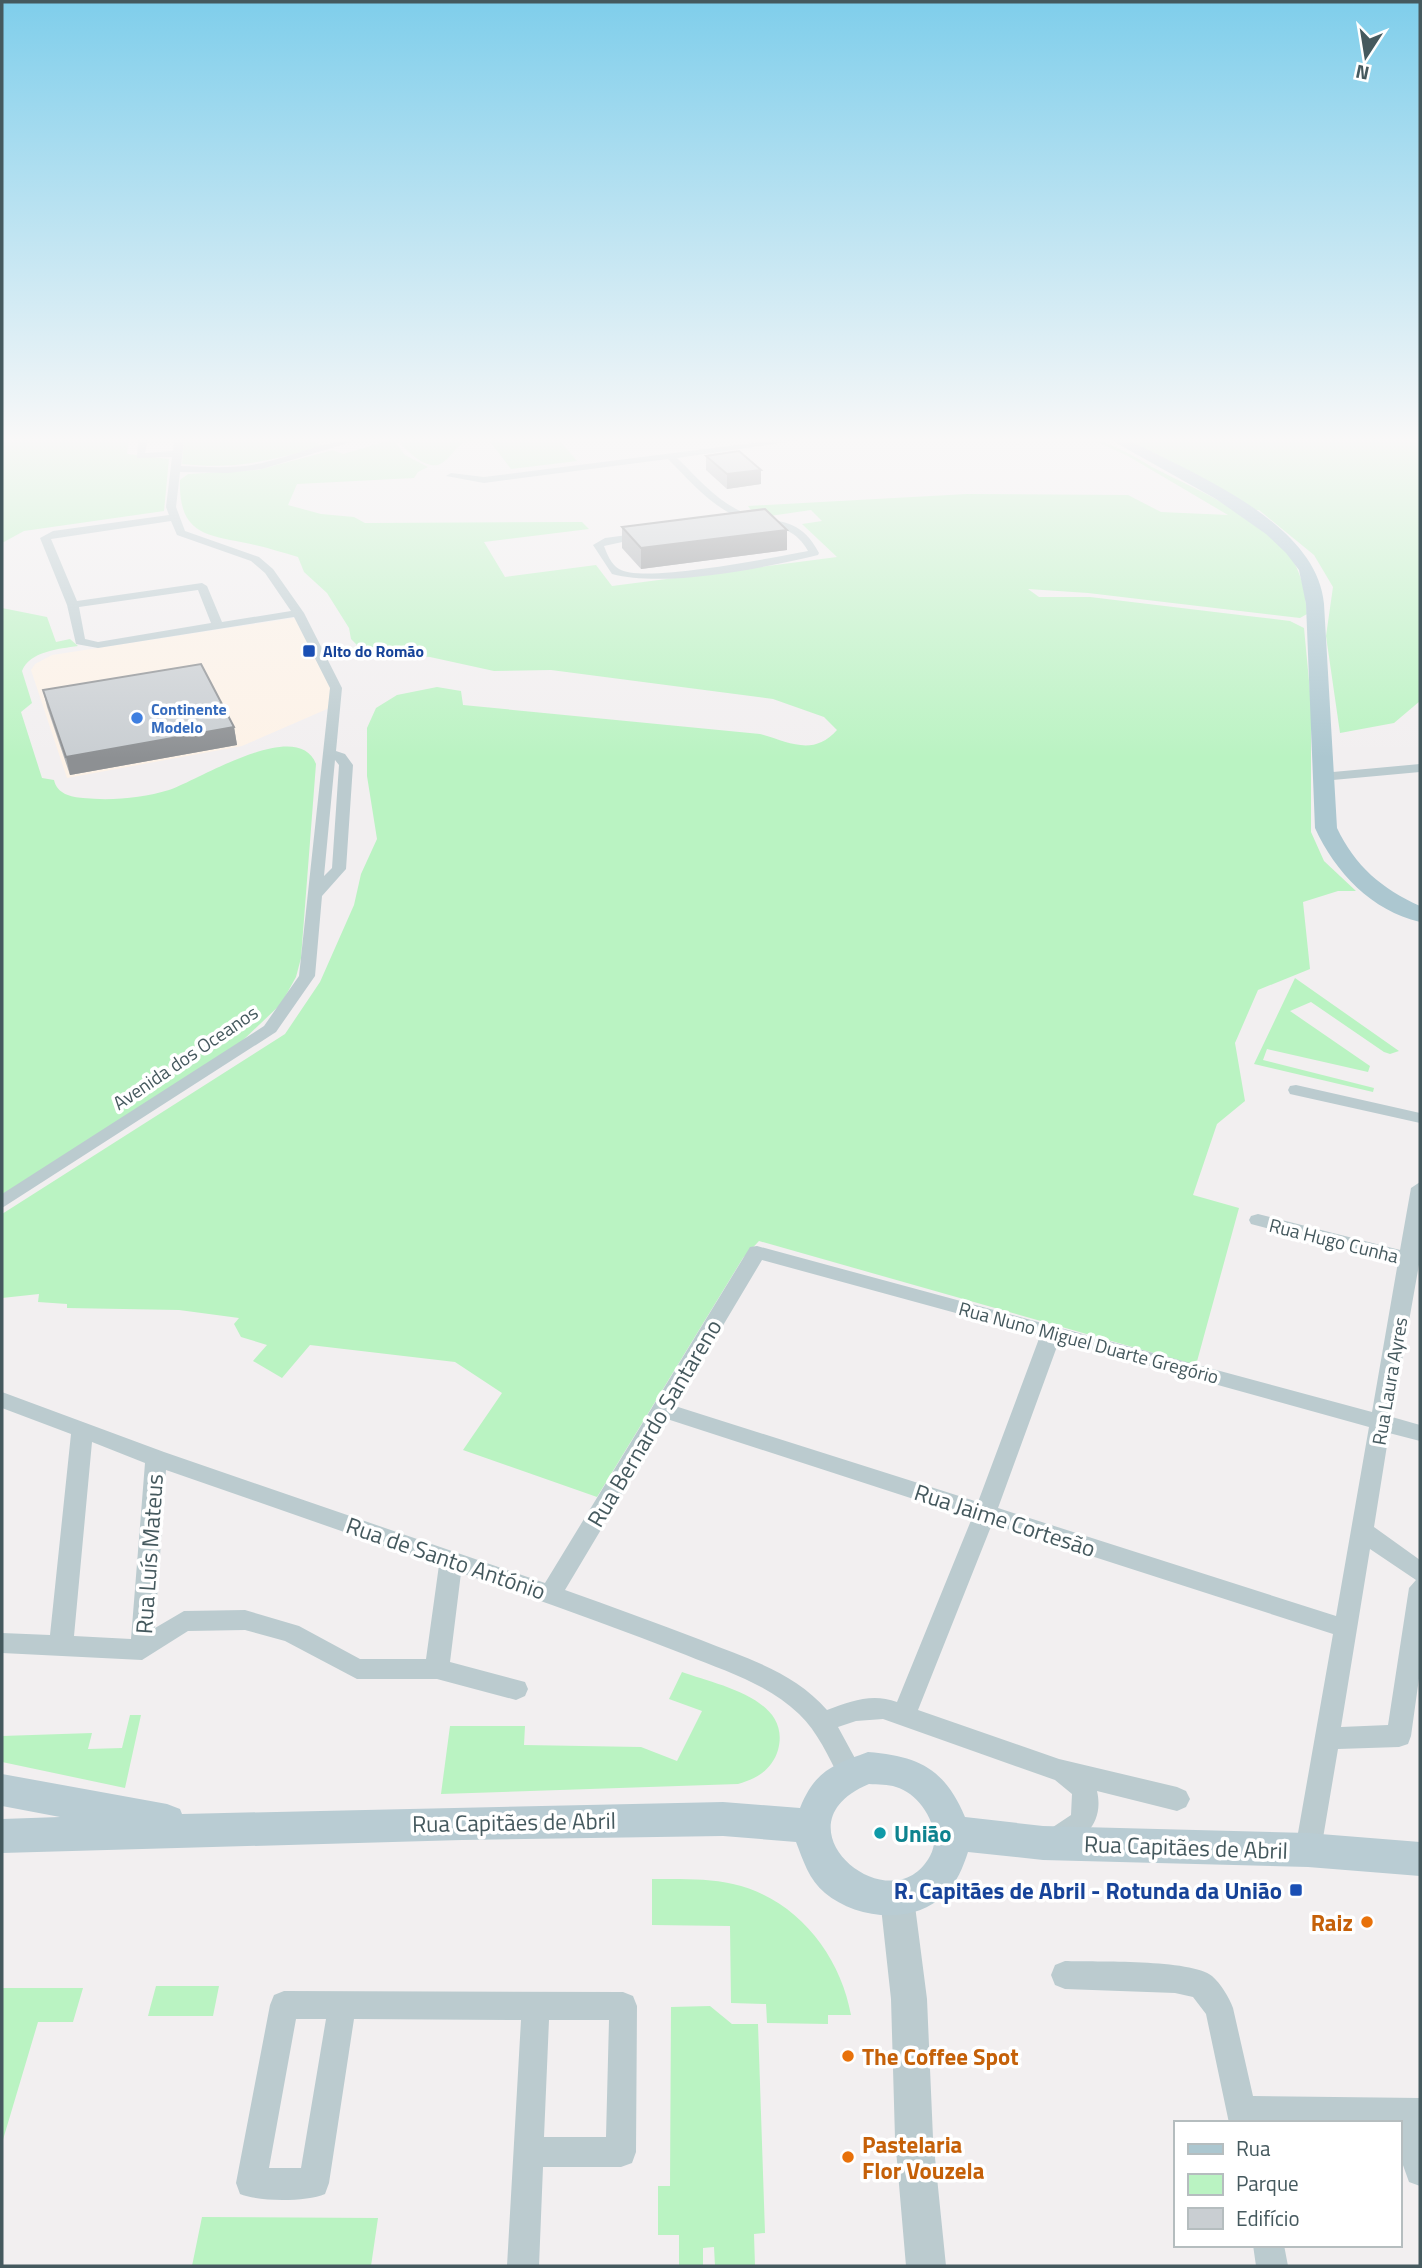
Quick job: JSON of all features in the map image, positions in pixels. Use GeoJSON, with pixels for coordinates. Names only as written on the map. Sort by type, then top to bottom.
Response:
{"type":"FeatureCollection","features":[{"type":"Feature","properties":{"kind":"main road"},"geometry":{"type":"LineString","coordinates":[[1289,546],[1308,570],[1315,603],[1326,828],[1335,852],[1356,878],[1401,907],[1420,915]]}},
{"type":"Feature","properties":{"kind":"main road"},"geometry":{"type":"LineString","coordinates":[[868,1768],[907,1774],[924,1784],[938,1798],[948,1815],[952,1833],[951,1851],[944,1868],[932,1882],[916,1892],[897,1898],[879,1898],[844,1885],[830,1873],[820,1859],[812,1826],[815,1809],[823,1794],[835,1782],[850,1773],[868,1768]]}},
{"type":"Feature","properties":{"kind":"main road","name":"Rua Capitães de Abril"},"geometry":{"type":"LineString","coordinates":[[2,1790],[216,1830]]}},
{"type":"Feature","properties":{"kind":"main road","name":"Rua Capitães de Abril"},"geometry":{"type":"LineString","coordinates":[[2,1836],[723,1818],[812,1826]]}},
{"type":"Feature","properties":{"kind":"main road","name":"Rua Capitães de Abril"},"geometry":{"type":"LineString","coordinates":[[952,1833],[1043,1843],[1308,1850],[1420,1859]]}},
{"type":"Feature","properties":{"kind":"street"},"geometry":{"type":"LineString","coordinates":[[47,546],[73,605],[80,642],[88,645],[298,613]]}},
{"type":"Feature","properties":{"kind":"street","name":"Avenida dos Oceanos"},"geometry":{"type":"LineString","coordinates":[[2,1202],[270,1029],[307,976],[328,752],[337,688],[298,613],[269,571],[255,559],[218,546]]}},
{"type":"Feature","properties":{"kind":"street"},"geometry":{"type":"LineString","coordinates":[[598,546],[603,556],[617,572],[633,576],[708,569],[814,554],[808,546]]}},
{"type":"Feature","properties":{"kind":"street"},"geometry":{"type":"LineString","coordinates":[[73,605],[202,586],[218,626]]}},
{"type":"Feature","properties":{"kind":"street"},"geometry":{"type":"LineString","coordinates":[[1322,777],[1420,768]]}},
{"type":"Feature","properties":{"kind":"street"},"geometry":{"type":"LineString","coordinates":[[1296,1090],[1420,1118]]}},
{"type":"Feature","properties":{"kind":"street","name":"Rua Laura Ayres"},"geometry":{"type":"LineString","coordinates":[[1308,1850],[1382,1423],[1413,1262],[1420,1188]]}},
{"type":"Feature","properties":{"kind":"street","name":"Rua Hugo Cunha"},"geometry":{"type":"LineString","coordinates":[[1258,1220],[1413,1262]]}},
{"type":"Feature","properties":{"kind":"street","name":"Rua Nuno Miguel Duarte Gregório"},"geometry":{"type":"LineString","coordinates":[[757,1252],[1420,1433]]}},
{"type":"Feature","properties":{"kind":"street","name":"Rua Bernardo Santareno"},"geometry":{"type":"LineString","coordinates":[[551,1594],[757,1252]]}},
{"type":"Feature","properties":{"kind":"street"},"geometry":{"type":"LineString","coordinates":[[905,1716],[985,1514],[1052,1332]]}},
{"type":"Feature","properties":{"kind":"street","name":"Rua de Santo António"},"geometry":{"type":"LineString","coordinates":[[2,1400],[156,1458],[551,1594],[764,1676],[794,1694],[822,1722],[850,1773]]}},
{"type":"Feature","properties":{"kind":"street","name":"Rua Jaime Cortesão"},"geometry":{"type":"LineString","coordinates":[[664,1410],[1347,1629]]}},
{"type":"Feature","properties":{"kind":"street"},"geometry":{"type":"LineString","coordinates":[[61,1647],[82,1431]]}},
{"type":"Feature","properties":{"kind":"street","name":"Rua Luís Mateus"},"geometry":{"type":"LineString","coordinates":[[142,1650],[156,1458]]}},
{"type":"Feature","properties":{"kind":"street"},"geometry":{"type":"LineString","coordinates":[[1364,1532],[1420,1572]]}},
{"type":"Feature","properties":{"kind":"street"},"geometry":{"type":"LineString","coordinates":[[437,1669],[451,1561]]}},
{"type":"Feature","properties":{"kind":"street"},"geometry":{"type":"LineString","coordinates":[[1329,1738],[1399,1736],[1420,1588]]}},
{"type":"Feature","properties":{"kind":"street"},"geometry":{"type":"LineString","coordinates":[[2,1643],[142,1650],[184,1621],[245,1620],[291,1633],[357,1669],[437,1669],[516,1689]]}},
{"type":"Feature","properties":{"kind":"street"},"geometry":{"type":"LineString","coordinates":[[822,1722],[867,1707],[883,1709],[1059,1770],[1177,1799]]}},
{"type":"Feature","properties":{"kind":"street"},"geometry":{"type":"LineString","coordinates":[[1043,1843],[1062,1838],[1080,1825],[1087,1811],[1083,1787],[1059,1770]]}},
{"type":"Feature","properties":{"kind":"street"},"geometry":{"type":"LineString","coordinates":[[897,1898],[909,2000],[914,2138],[926,2266]]}},
{"type":"Feature","properties":{"kind":"street"},"geometry":{"type":"LineString","coordinates":[[1065,1975],[1175,1979],[1201,1985],[1219,2008],[1243,2117],[1410,2112],[1420,2171]]}},
{"type":"Feature","properties":{"kind":"street"},"geometry":{"type":"LineString","coordinates":[[342,2005],[314,2183],[251,2183],[284,2005],[342,2005],[536,2006],[623,2006],[621,2152],[528,2151]]}},
{"type":"Feature","properties":{"kind":"street"},"geometry":{"type":"LineString","coordinates":[[523,2266],[536,2006]]}},
{"type":"Feature","properties":{"kind":"street"},"geometry":{"type":"LineString","coordinates":[[1268,2247],[1272,2266]]}},
{"type":"Feature","properties":{"kind":"shaded area"},"geometry":{"type":"Polygon","coordinates":[[[300,617],[336,688],[334,706],[242,746],[67,778],[31,670],[35,664],[52,655],[300,617]]]}},
{"type":"Feature","properties":{"kind":"green space"},"geometry":{"type":"Polygon","coordinates":[[[260,546],[486,546],[505,577],[596,565],[612,586],[837,557],[825,546],[1282,546],[1293,560],[1303,586],[1307,614],[1300,618],[1088,593],[1028,589],[1039,597],[1090,597],[1290,621],[1304,628],[1311,702],[1311,832],[1324,861],[1356,891],[1338,891],[1303,902],[1310,969],[1258,990],[1235,1043],[1245,1101],[1217,1124],[1193,1195],[1239,1208],[1196,1365],[759,1241],[743,1258],[597,1497],[463,1450],[502,1393],[455,1362],[310,1345],[282,1378],[253,1361],[267,1345],[241,1337],[234,1324],[239,1318],[179,1310],[67,1308],[67,1304],[38,1302],[39,1294],[2,1298],[2,1214],[285,1034],[320,982],[354,905],[361,874],[377,839],[367,776],[367,728],[376,708],[397,695],[437,687],[461,691],[463,705],[760,734],[800,745],[819,743],[837,730],[824,717],[773,699],[551,670],[494,671],[430,657],[363,651],[351,639],[349,628],[327,593],[304,572],[298,557],[260,546]]]}},
{"type":"Feature","properties":{"kind":"green space"},"geometry":{"type":"Polygon","coordinates":[[[1303,546],[1420,546],[1420,701],[1394,723],[1340,733],[1326,636],[1333,587],[1314,555],[1303,546]]]}},
{"type":"Feature","properties":{"kind":"green space"},"geometry":{"type":"Polygon","coordinates":[[[2,608],[47,617],[56,642],[70,639],[78,646],[38,655],[26,664],[22,671],[32,703],[21,712],[42,778],[54,780],[58,789],[65,794],[78,798],[105,799],[159,793],[223,765],[269,749],[289,747],[306,751],[316,764],[301,958],[296,977],[281,1004],[241,1042],[2,1195],[2,608]]]}},
{"type":"Feature","properties":{"kind":"green space"},"geometry":{"type":"Polygon","coordinates":[[[1295,978],[1399,1051],[1390,1054],[1384,1052],[1311,1002],[1290,1011],[1370,1066],[1368,1072],[1267,1049],[1263,1060],[1374,1088],[1373,1092],[1254,1064],[1295,978]]]}},
{"type":"Feature","properties":{"kind":"green space"},"geometry":{"type":"Polygon","coordinates":[[[682,1672],[748,1696],[774,1718],[779,1732],[778,1750],[772,1763],[762,1773],[738,1784],[441,1794],[450,1726],[525,1726],[524,1745],[641,1747],[677,1761],[702,1711],[669,1699],[682,1672]]]}},
{"type":"Feature","properties":{"kind":"green space"},"geometry":{"type":"Polygon","coordinates":[[[130,1715],[141,1715],[125,1788],[2,1762],[2,1736],[92,1733],[88,1749],[122,1748],[130,1715]]]}},
{"type":"Feature","properties":{"kind":"green space"},"geometry":{"type":"Polygon","coordinates":[[[652,1879],[723,1882],[756,1891],[776,1902],[812,1932],[825,1950],[837,1971],[851,2015],[828,2015],[828,2024],[767,2023],[766,2004],[731,2003],[730,1926],[652,1925],[652,1879]]]}},
{"type":"Feature","properties":{"kind":"green space"},"geometry":{"type":"Polygon","coordinates":[[[156,1986],[219,1986],[213,2016],[148,2016],[156,1986]]]}},
{"type":"Feature","properties":{"kind":"green space"},"geometry":{"type":"Polygon","coordinates":[[[2,1988],[83,1988],[73,2022],[38,2022],[2,2143],[2,1988]]]}},
{"type":"Feature","properties":{"kind":"green space"},"geometry":{"type":"Polygon","coordinates":[[[710,2006],[732,2024],[758,2024],[765,2233],[754,2234],[755,2266],[715,2266],[714,2247],[703,2248],[703,2266],[679,2266],[679,2235],[658,2235],[658,2186],[670,2186],[671,2007],[710,2006]]]}},
{"type":"Feature","properties":{"kind":"green space"},"geometry":{"type":"Polygon","coordinates":[[[202,2217],[378,2218],[371,2266],[192,2266],[202,2217]]]}},
{"type":"Feature","properties":{"kind":"building","name":"Continente Modelo"},"geometry":{"type":"Polygon","coordinates":[[[201,664],[234,727],[66,757],[43,690],[201,664]]]}},
{"type":"Feature","properties":{"kind":"place","name":"Alto do Romão"},"geometry":{"type":"Point","coordinates":[309,651]}},
{"type":"Feature","properties":{"kind":"place","name":"Continente Modelo"},"geometry":{"type":"Point","coordinates":[137,718]}},
{"type":"Feature","properties":{"kind":"place","name":"União"},"geometry":{"type":"Point","coordinates":[880,1833]}},
{"type":"Feature","properties":{"kind":"place","name":"R. Capitães de Abril - Rotunda da União"},"geometry":{"type":"Point","coordinates":[1296,1890]}},
{"type":"Feature","properties":{"kind":"place","name":"Raiz"},"geometry":{"type":"Point","coordinates":[1367,1922]}},
{"type":"Feature","properties":{"kind":"place","name":"The Coffee Spot"},"geometry":{"type":"Point","coordinates":[848,2056]}},
{"type":"Feature","properties":{"kind":"place","name":"Pastelaria Flor Vouzela"},"geometry":{"type":"Point","coordinates":[848,2157]}}]}
